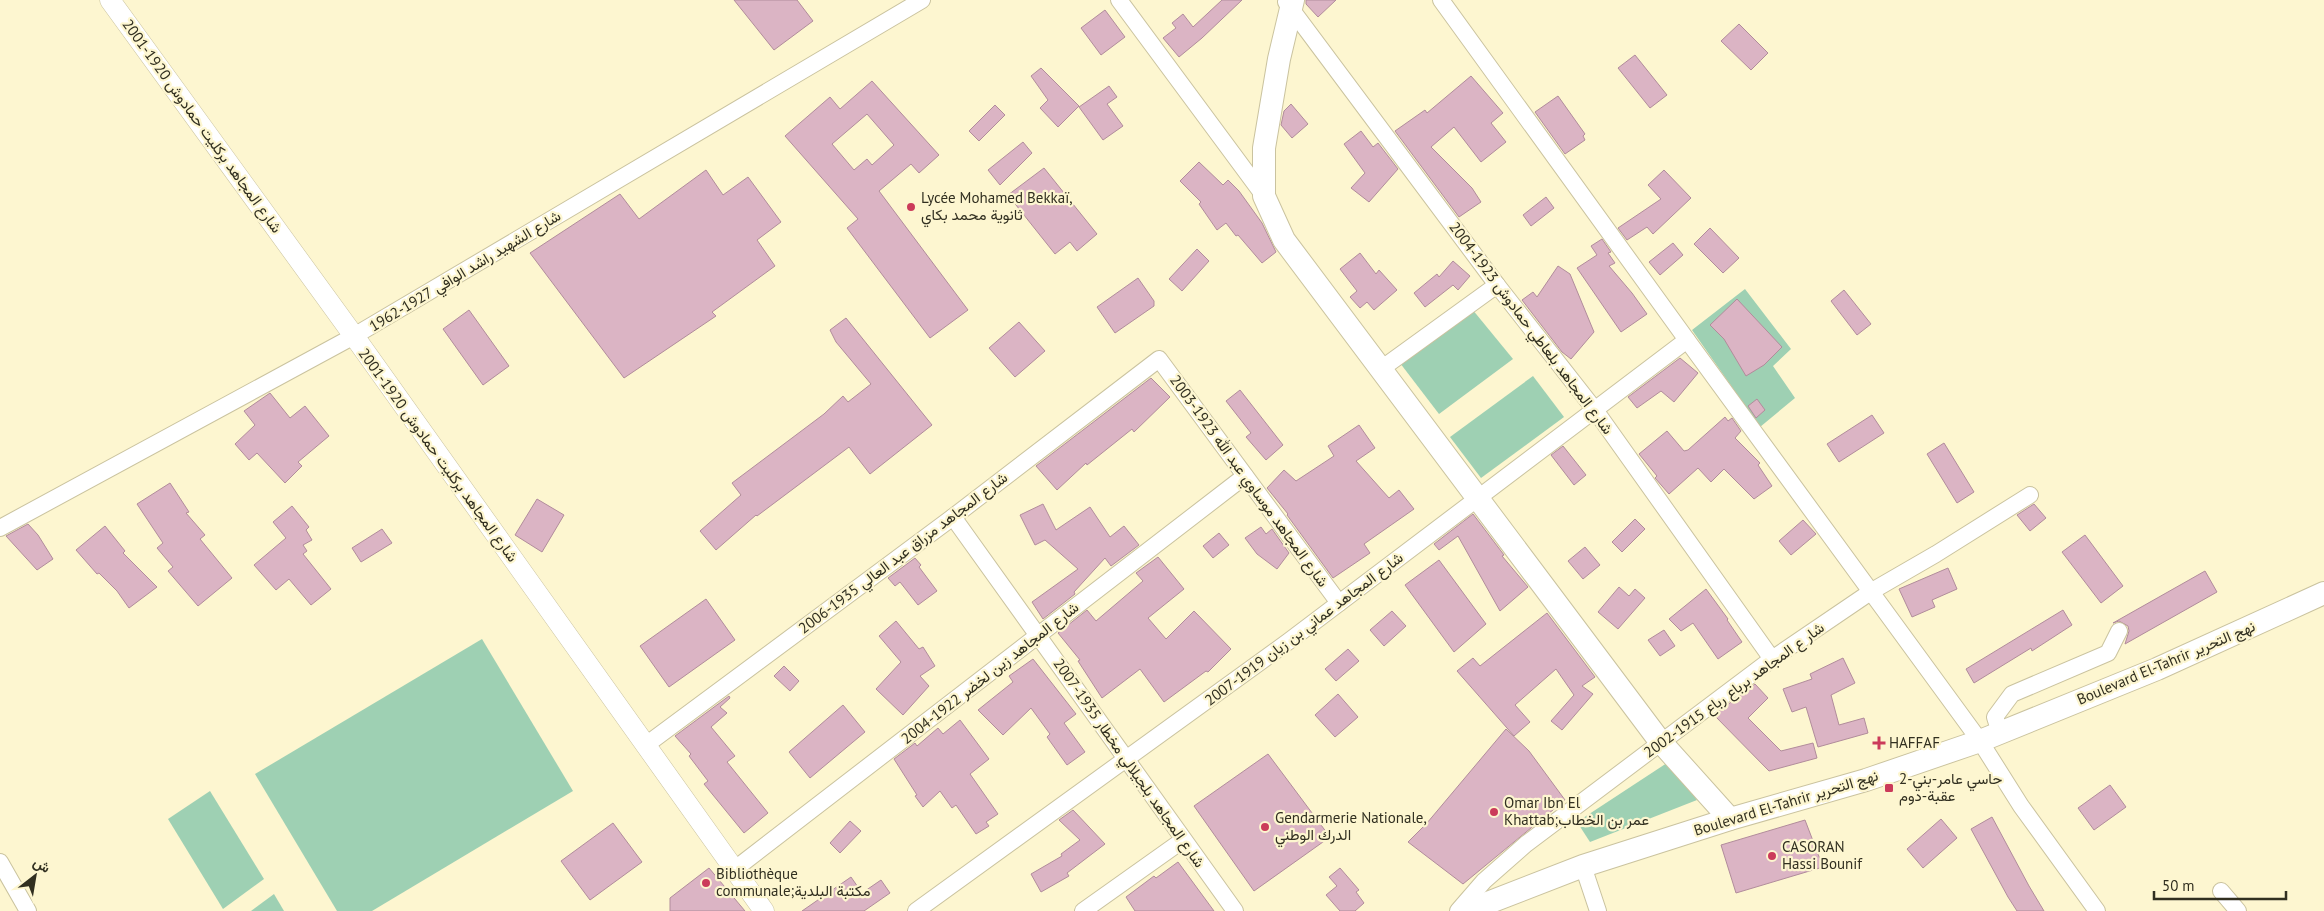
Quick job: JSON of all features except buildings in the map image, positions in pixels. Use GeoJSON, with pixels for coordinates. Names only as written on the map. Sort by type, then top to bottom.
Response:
{"type":"FeatureCollection","features":[{"type":"Feature","properties":{"kind":"main road"},"geometry":{"type":"LineString","coordinates":[[1290,3],[1264,148],[1264,196],[1284,240],[1661,742],[1730,819]]}},
{"type":"Feature","properties":{"kind":"main road","name":"Boulevard El-Tahrir نهج التحرير"},"geometry":{"type":"LineString","coordinates":[[1467,911],[1583,866],[1730,819],[1866,780],[1990,737],[2157,669],[2324,593]]}},
{"type":"Feature","properties":{"kind":"street","name":"شارع المجاهد بركليت حمادوش 1920-2001"},"geometry":{"type":"LineString","coordinates":[[110,0],[354,336],[764,911]]}},
{"type":"Feature","properties":{"kind":"street","name":"شارع الشهيد راشد الوافي 1927-1962"},"geometry":{"type":"LineString","coordinates":[[0,528],[354,336],[922,0]]}},
{"type":"Feature","properties":{"kind":"street"},"geometry":{"type":"LineString","coordinates":[[1119,0],[1264,196]]}},
{"type":"Feature","properties":{"kind":"street"},"geometry":{"type":"LineString","coordinates":[[1441,0],[1687,340],[1872,591],[1990,737],[2021,806],[2096,911]]}},
{"type":"Feature","properties":{"kind":"street","name":"شارع المجاهد بلعاطي حمادوش 1923-2004"},"geometry":{"type":"LineString","coordinates":[[1290,3],[1497,285],[1594,410],[1772,659]]}},
{"type":"Feature","properties":{"kind":"street"},"geometry":{"type":"LineString","coordinates":[[1381,369],[1497,285]]}},
{"type":"Feature","properties":{"kind":"street","name":"شارع المجاهد عماني بن زيان 1919-2007"},"geometry":{"type":"LineString","coordinates":[[916,911],[1126,760],[1338,603],[1687,340]]}},
{"type":"Feature","properties":{"kind":"street","name":"شارع المجاهد مزراق عبد العالي 1935-2006"},"geometry":{"type":"LineString","coordinates":[[646,745],[953,517],[1159,360]]}},
{"type":"Feature","properties":{"kind":"street","name":"شارع المجاهد موساوي عبد الله 1923-2003"},"geometry":{"type":"LineString","coordinates":[[1159,360],[1338,603]]}},
{"type":"Feature","properties":{"kind":"street","name":"شارع المجاهد زين لخضر 1922-2004"},"geometry":{"type":"LineString","coordinates":[[734,869],[1245,476]]}},
{"type":"Feature","properties":{"kind":"street","name":"شار ع المجاهد برباع رباع 1915-2002"},"geometry":{"type":"LineString","coordinates":[[1458,911],[1484,881],[1526,844],[1772,659],[1872,591],[2030,495]]}},
{"type":"Feature","properties":{"kind":"street","name":"شارع المجاهد بلجيلالي مخطار 1935-2007"},"geometry":{"type":"LineString","coordinates":[[953,517],[1182,840],[1235,911]]}},
{"type":"Feature","properties":{"kind":"street"},"geometry":{"type":"LineString","coordinates":[[1990,737],[1995,717],[2012,694],[2108,653],[2118,631]]}},
{"type":"Feature","properties":{"kind":"street"},"geometry":{"type":"LineString","coordinates":[[1083,911],[1182,840]]}},
{"type":"Feature","properties":{"kind":"street"},"geometry":{"type":"LineString","coordinates":[[0,862],[28,911]]}},
{"type":"Feature","properties":{"kind":"street"},"geometry":{"type":"LineString","coordinates":[[1583,866],[1598,911]]}},
{"type":"Feature","properties":{"kind":"street"},"geometry":{"type":"LineString","coordinates":[[2221,891],[2238,911]]}},
{"type":"Feature","properties":{"kind":"green space"},"geometry":{"type":"Polygon","coordinates":[[[1745,289],[1791,349],[1773,366],[1795,398],[1760,427],[1692,330],[1745,289]]]}},
{"type":"Feature","properties":{"kind":"green space"},"geometry":{"type":"Polygon","coordinates":[[[1472,309],[1513,359],[1439,414],[1400,363],[1472,309]]]}},
{"type":"Feature","properties":{"kind":"green space"},"geometry":{"type":"Polygon","coordinates":[[[1533,376],[1564,417],[1481,478],[1450,437],[1533,376]]]}},
{"type":"Feature","properties":{"kind":"green space"},"geometry":{"type":"Polygon","coordinates":[[[482,639],[573,791],[372,911],[337,911],[255,774],[482,639]]]}},
{"type":"Feature","properties":{"kind":"green space"},"geometry":{"type":"Polygon","coordinates":[[[1670,761],[1697,800],[1590,842],[1577,822],[1670,761]]]}},
{"type":"Feature","properties":{"kind":"green space"},"geometry":{"type":"Polygon","coordinates":[[[210,791],[264,879],[223,909],[168,819],[210,791]]]}},
{"type":"Feature","properties":{"kind":"green space"},"geometry":{"type":"Polygon","coordinates":[[[274,894],[284,911],[251,911],[274,894]]]}},
{"type":"Feature","properties":{"kind":"place","name":"Lycée Mohamed Bekkaï, ثانوية محمد بكاي"},"geometry":{"type":"Point","coordinates":[911,207]}},
{"type":"Feature","properties":{"kind":"place","name":"HAFFAF"},"geometry":{"type":"Point","coordinates":[1879,743]}},
{"type":"Feature","properties":{"kind":"place","name":"2-حاسي عامر-بني عقبة-دوم"},"geometry":{"type":"Point","coordinates":[1889,788]}},
{"type":"Feature","properties":{"kind":"place","name":"Omar Ibn El Khattab;عمر بن الخطاب"},"geometry":{"type":"Point","coordinates":[1494,812]}},
{"type":"Feature","properties":{"kind":"place","name":"Gendarmerie Nationale, الدرك الوطني"},"geometry":{"type":"Point","coordinates":[1265,827]}},
{"type":"Feature","properties":{"kind":"place","name":"CASORAN Hassi Bounif"},"geometry":{"type":"Point","coordinates":[1772,856]}},
{"type":"Feature","properties":{"kind":"place","name":"Bibliothèque communale;مكتبة البلدية"},"geometry":{"type":"Point","coordinates":[706,883]}}]}
